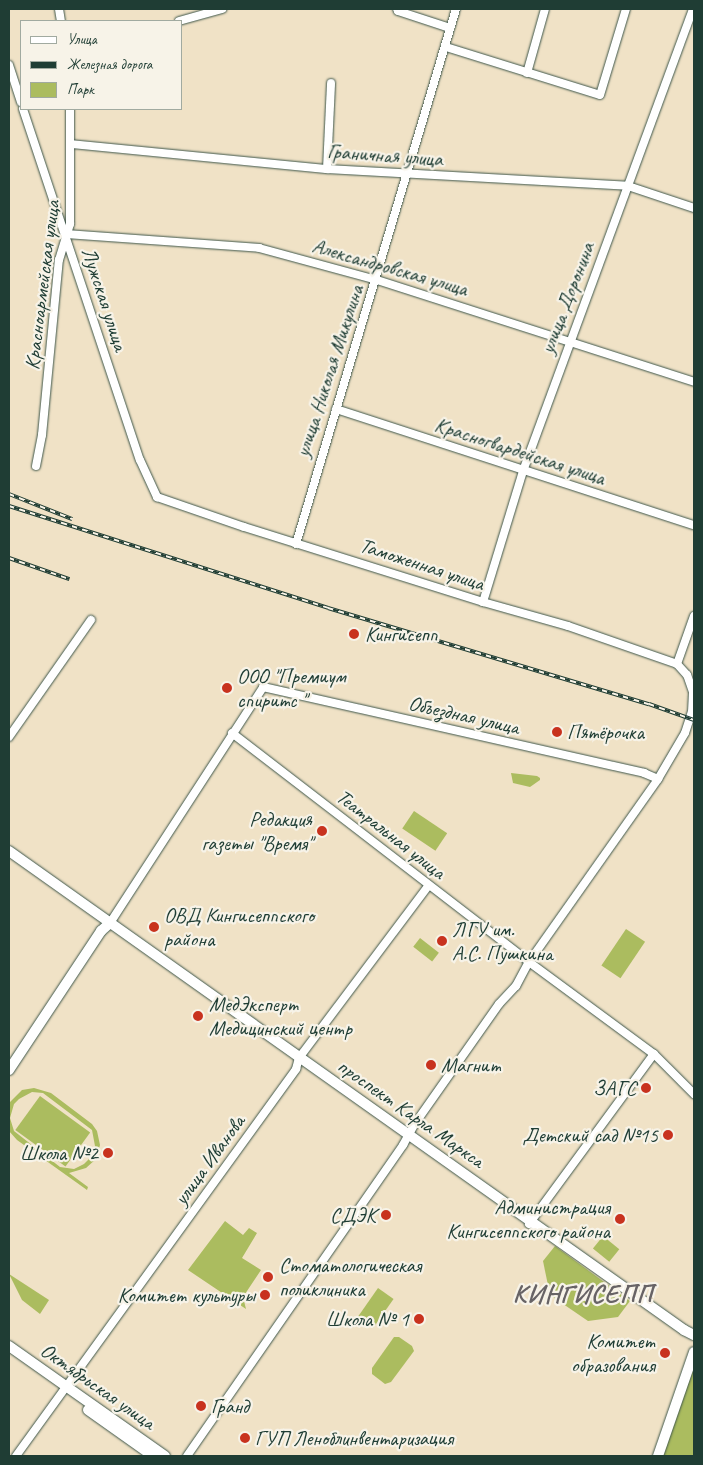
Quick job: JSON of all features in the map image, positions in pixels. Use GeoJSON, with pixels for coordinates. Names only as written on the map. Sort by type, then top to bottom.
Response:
{"type":"FeatureCollection","features":[{"type":"Feature","properties":{"kind":"main road","name":"проспект Карла Маркса"},"geometry":{"type":"LineString","coordinates":[[11,857],[530,1223],[692,1334]]}},
{"type":"Feature","properties":{"kind":"main road"},"geometry":{"type":"LineString","coordinates":[[9,1070],[108,924]]}},
{"type":"Feature","properties":{"kind":"main road","name":"Октябрьская улица"},"geometry":{"type":"LineString","coordinates":[[9,1346],[65,1389],[165,1456]]}},
{"type":"Feature","properties":{"kind":"main road"},"geometry":{"type":"LineString","coordinates":[[9,1352],[65,1389],[153,1456]]}},
{"type":"Feature","properties":{"kind":"main road"},"geometry":{"type":"LineString","coordinates":[[658,1456],[694,1352]]}},
{"type":"Feature","properties":{"kind":"street"},"geometry":{"type":"LineString","coordinates":[[182,20],[222,9]]}},
{"type":"Feature","properties":{"kind":"street"},"geometry":{"type":"LineString","coordinates":[[397,9],[398,11],[450,28]]}},
{"type":"Feature","properties":{"kind":"street","name":"улица Николая Микулина"},"geometry":{"type":"LineString","coordinates":[[296,544],[377,280],[406,174],[456,9]]}},
{"type":"Feature","properties":{"kind":"street"},"geometry":{"type":"LineString","coordinates":[[527,73],[545,9]]}},
{"type":"Feature","properties":{"kind":"street"},"geometry":{"type":"LineString","coordinates":[[446,47],[600,95],[626,9]]}},
{"type":"Feature","properties":{"kind":"street","name":"улица Доронина"},"geometry":{"type":"LineString","coordinates":[[483,602],[523,471],[693,9]]}},
{"type":"Feature","properties":{"kind":"street"},"geometry":{"type":"LineString","coordinates":[[9,65],[20,99]]}},
{"type":"Feature","properties":{"kind":"street"},"geometry":{"type":"LineString","coordinates":[[327,169],[331,83]]}},
{"type":"Feature","properties":{"kind":"street","name":"Лужская улица"},"geometry":{"type":"LineString","coordinates":[[24,110],[140,460],[157,497]]}},
{"type":"Feature","properties":{"kind":"street","name":"Красноармейская улица"},"geometry":{"type":"LineString","coordinates":[[36,466],[42,435],[59,260],[70,224],[72,207],[70,110]]}},
{"type":"Feature","properties":{"kind":"street","name":"Граничная улица"},"geometry":{"type":"LineString","coordinates":[[71,144],[327,169],[628,186],[694,208]]}},
{"type":"Feature","properties":{"kind":"street","name":"Александровская улица"},"geometry":{"type":"LineString","coordinates":[[66,234],[259,248],[377,280],[694,382]]}},
{"type":"Feature","properties":{"kind":"street","name":"Красногвардейская улица"},"geometry":{"type":"LineString","coordinates":[[336,409],[694,525]]}},
{"type":"Feature","properties":{"kind":"street","name":"Таможенная улица"},"geometry":{"type":"LineString","coordinates":[[157,497],[296,544],[483,602],[568,626],[677,664]]}},
{"type":"Feature","properties":{"kind":"street"},"geometry":{"type":"LineString","coordinates":[[187,1456],[499,1004],[516,986],[529,962],[658,779],[685,733],[692,712],[693,692],[687,675],[677,664],[694,616]]}},
{"type":"Feature","properties":{"kind":"street"},"geometry":{"type":"LineString","coordinates":[[9,737],[91,620]]}},
{"type":"Feature","properties":{"kind":"street","name":"Объездная улица"},"geometry":{"type":"LineString","coordinates":[[232,733],[263,687],[644,773],[658,779]]}},
{"type":"Feature","properties":{"kind":"street"},"geometry":{"type":"LineString","coordinates":[[108,924],[232,733]]}},
{"type":"Feature","properties":{"kind":"street","name":"Театральная улица"},"geometry":{"type":"LineString","coordinates":[[232,733],[529,962],[654,1054],[694,1094]]}},
{"type":"Feature","properties":{"kind":"street","name":"улица Иванова"},"geometry":{"type":"LineString","coordinates":[[16,1456],[296,1070],[298,1060],[429,885]]}},
{"type":"Feature","properties":{"kind":"street"},"geometry":{"type":"LineString","coordinates":[[530,1223],[654,1054]]}},
{"type":"Feature","properties":{"kind":"green space"},"geometry":{"type":"Polygon","coordinates":[[[511,773],[537,776],[540,780],[530,787],[513,783],[511,773]]]}},
{"type":"Feature","properties":{"kind":"green space"},"geometry":{"type":"Polygon","coordinates":[[[414,811],[447,833],[435,851],[402,828],[414,811]]]}},
{"type":"Feature","properties":{"kind":"green space"},"geometry":{"type":"Polygon","coordinates":[[[626,929],[645,942],[620,978],[601,965],[626,929]]]}},
{"type":"Feature","properties":{"kind":"green space"},"geometry":{"type":"Polygon","coordinates":[[[420,938],[439,953],[432,961],[413,947],[420,938]]]}},
{"type":"Feature","properties":{"kind":"green space"},"geometry":{"type":"Polygon","coordinates":[[[34,1088],[51,1093],[92,1124],[97,1131],[100,1145],[96,1159],[86,1168],[69,1173],[88,1187],[87,1190],[17,1140],[9,1131],[9,1103],[22,1090],[34,1088]],[[32,1092],[14,1104],[10,1118],[14,1131],[60,1167],[74,1169],[84,1164],[92,1156],[95,1146],[92,1130],[43,1093],[32,1092]]]}},
{"type":"Feature","properties":{"kind":"green space"},"geometry":{"type":"Polygon","coordinates":[[[40,1096],[90,1132],[65,1166],[15,1130],[40,1096]]]}},
{"type":"Feature","properties":{"kind":"green space"},"geometry":{"type":"Polygon","coordinates":[[[225,1221],[243,1235],[249,1228],[257,1233],[242,1258],[261,1270],[243,1297],[246,1309],[188,1270],[225,1221]]]}},
{"type":"Feature","properties":{"kind":"green space"},"geometry":{"type":"Polygon","coordinates":[[[603,1236],[619,1249],[609,1262],[593,1248],[603,1236]]]}},
{"type":"Feature","properties":{"kind":"green space"},"geometry":{"type":"Polygon","coordinates":[[[555,1246],[630,1301],[618,1317],[588,1321],[550,1295],[543,1261],[555,1246]]]}},
{"type":"Feature","properties":{"kind":"green space"},"geometry":{"type":"Polygon","coordinates":[[[9,1274],[49,1300],[40,1314],[22,1300],[9,1274]]]}},
{"type":"Feature","properties":{"kind":"green space"},"geometry":{"type":"Polygon","coordinates":[[[378,1288],[394,1299],[373,1328],[358,1317],[378,1288]]]}},
{"type":"Feature","properties":{"kind":"green space"},"geometry":{"type":"Polygon","coordinates":[[[394,1337],[399,1337],[412,1346],[414,1351],[391,1382],[385,1384],[372,1374],[372,1368],[394,1337]]]}},
{"type":"Feature","properties":{"kind":"green space"},"geometry":{"type":"Polygon","coordinates":[[[694,1357],[694,1456],[658,1456],[694,1357]]]}},
{"type":"Feature","properties":{"kind":"railway"},"geometry":{"type":"LineString","coordinates":[[9,494],[72,519]]}},
{"type":"Feature","properties":{"kind":"railway"},"geometry":{"type":"LineString","coordinates":[[9,506],[328,608],[649,704],[694,720]]}},
{"type":"Feature","properties":{"kind":"railway"},"geometry":{"type":"LineString","coordinates":[[9,558],[69,579]]}},
{"type":"Feature","properties":{"kind":"place","name":"Кингисепп"},"geometry":{"type":"Point","coordinates":[354,634]}},
{"type":"Feature","properties":{"kind":"place","name":"ООО \"Премиум спиритс \""},"geometry":{"type":"Point","coordinates":[227,688]}},
{"type":"Feature","properties":{"kind":"place","name":"Пятёрочка"},"geometry":{"type":"Point","coordinates":[557,732]}},
{"type":"Feature","properties":{"kind":"place","name":"Редакция газеты \"Время\""},"geometry":{"type":"Point","coordinates":[322,831]}},
{"type":"Feature","properties":{"kind":"place","name":"ОВД Кингисеппского района"},"geometry":{"type":"Point","coordinates":[154,927]}},
{"type":"Feature","properties":{"kind":"place","name":"ЛГУ им. А.С. Пушкина"},"geometry":{"type":"Point","coordinates":[442,941]}},
{"type":"Feature","properties":{"kind":"place","name":"МедЭксперт Медицинский центр"},"geometry":{"type":"Point","coordinates":[198,1016]}},
{"type":"Feature","properties":{"kind":"place","name":"Магнит"},"geometry":{"type":"Point","coordinates":[431,1065]}},
{"type":"Feature","properties":{"kind":"place","name":"ЗАГС"},"geometry":{"type":"Point","coordinates":[646,1088]}},
{"type":"Feature","properties":{"kind":"place","name":"Детский сад №15"},"geometry":{"type":"Point","coordinates":[668,1135]}},
{"type":"Feature","properties":{"kind":"place","name":"Школа №2"},"geometry":{"type":"Point","coordinates":[108,1153]}},
{"type":"Feature","properties":{"kind":"place","name":"СДЭК"},"geometry":{"type":"Point","coordinates":[386,1215]}},
{"type":"Feature","properties":{"kind":"place","name":"Администрация Кингисеппского района"},"geometry":{"type":"Point","coordinates":[620,1219]}},
{"type":"Feature","properties":{"kind":"place","name":"Стоматологическая поликлиника"},"geometry":{"type":"Point","coordinates":[268,1277]}},
{"type":"Feature","properties":{"kind":"place","name":"Комитет культуры"},"geometry":{"type":"Point","coordinates":[265,1295]}},
{"type":"Feature","properties":{"kind":"place","name":"Школа № 1"},"geometry":{"type":"Point","coordinates":[419,1319]}},
{"type":"Feature","properties":{"kind":"place","name":"Комитет образования"},"geometry":{"type":"Point","coordinates":[665,1353]}},
{"type":"Feature","properties":{"kind":"place","name":"Гранд"},"geometry":{"type":"Point","coordinates":[201,1406]}},
{"type":"Feature","properties":{"kind":"place","name":"ГУП Леноблинвентаризация"},"geometry":{"type":"Point","coordinates":[245,1438]}},
{"type":"Feature","properties":{"kind":"district","name":"КИНГИСЕПП"},"geometry":{"type":"Point","coordinates":[583,1294]}}]}
